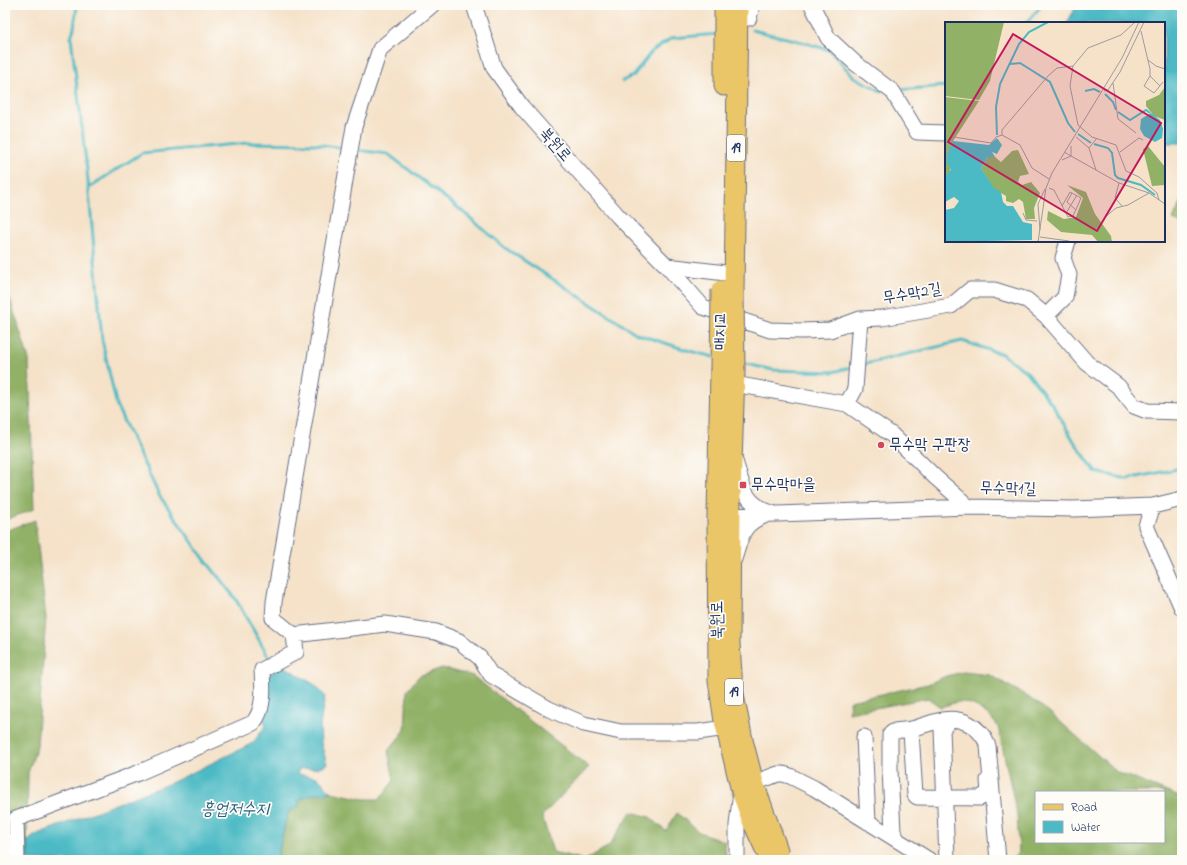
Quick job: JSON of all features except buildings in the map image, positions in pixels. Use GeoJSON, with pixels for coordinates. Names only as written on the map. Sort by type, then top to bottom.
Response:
{"type":"FeatureCollection","features":[{"type":"Feature","properties":{"kind":"main road","name":"19"},"geometry":{"type":"LineString","coordinates":[[728,282],[733,9]]}},
{"type":"Feature","properties":{"kind":"main road","name":"매지교"},"geometry":{"type":"LineString","coordinates":[[728,282],[730,375]]}},
{"type":"Feature","properties":{"kind":"main road","name":"북원로"},"geometry":{"type":"LineString","coordinates":[[730,375],[732,455],[724,516],[732,568],[730,643],[733,690],[743,740],[747,787],[752,821],[770,860]]}},
{"type":"Feature","properties":{"kind":"main road","name":"북원로"},"geometry":{"type":"LineString","coordinates":[[730,375],[718,681],[726,728],[747,787],[783,860]]}},
{"type":"Feature","properties":{"kind":"street"},"geometry":{"type":"LineString","coordinates":[[17,860],[16,819],[138,773],[252,723],[258,717],[263,693],[262,670],[282,658],[296,652],[294,635],[273,618],[274,602],[354,128],[380,49],[432,5]]}},
{"type":"Feature","properties":{"kind":"street","name":"북원로"},"geometry":{"type":"LineString","coordinates":[[474,5],[494,68],[522,107],[618,216],[667,266]]}},
{"type":"Feature","properties":{"kind":"street"},"geometry":{"type":"LineString","coordinates":[[733,9],[749,18],[752,5]]}},
{"type":"Feature","properties":{"kind":"street"},"geometry":{"type":"LineString","coordinates":[[812,5],[828,38],[855,63],[889,89],[918,132],[945,134]]}},
{"type":"Feature","properties":{"kind":"street"},"geometry":{"type":"LineString","coordinates":[[1046,316],[1065,297],[1069,275],[1063,258],[1068,242]]}},
{"type":"Feature","properties":{"kind":"street"},"geometry":{"type":"LineString","coordinates":[[667,266],[728,282]]}},
{"type":"Feature","properties":{"kind":"street","name":"무수막2길"},"geometry":{"type":"LineString","coordinates":[[667,266],[702,307],[770,330],[830,330],[860,320],[882,318],[951,306],[970,290],[994,290],[1027,300],[1046,316],[1086,363],[1118,386],[1134,406],[1147,411],[1182,412]]}},
{"type":"Feature","properties":{"kind":"street"},"geometry":{"type":"LineString","coordinates":[[847,404],[855,389],[860,320]]}},
{"type":"Feature","properties":{"kind":"street","name":"무수막1길"},"geometry":{"type":"LineString","coordinates":[[730,375],[847,404],[892,435],[969,507],[1073,509],[1153,506],[1182,499]]}},
{"type":"Feature","properties":{"kind":"street"},"geometry":{"type":"LineString","coordinates":[[732,455],[748,498],[756,506],[773,513]]}},
{"type":"Feature","properties":{"kind":"street"},"geometry":{"type":"LineString","coordinates":[[1153,506],[1146,526],[1182,608]]}},
{"type":"Feature","properties":{"kind":"street"},"geometry":{"type":"LineString","coordinates":[[724,516],[969,507]]}},
{"type":"Feature","properties":{"kind":"street"},"geometry":{"type":"LineString","coordinates":[[732,568],[741,536],[746,526],[753,520],[773,513]]}},
{"type":"Feature","properties":{"kind":"street"},"geometry":{"type":"LineString","coordinates":[[294,635],[385,624],[436,632],[459,641],[480,658],[491,676],[549,709],[584,724],[621,732],[698,732],[726,728]]}},
{"type":"Feature","properties":{"kind":"street"},"geometry":{"type":"LineString","coordinates":[[896,839],[893,832],[890,735],[896,731],[910,729],[937,721],[964,723],[976,730],[986,746],[989,793],[980,798],[943,800]]}},
{"type":"Feature","properties":{"kind":"street"},"geometry":{"type":"LineString","coordinates":[[896,839],[893,738],[897,733],[909,732],[947,722],[964,721],[977,728],[982,733],[988,746],[997,860]]}},
{"type":"Feature","properties":{"kind":"street"},"geometry":{"type":"LineString","coordinates":[[943,860],[942,729],[947,722]]}},
{"type":"Feature","properties":{"kind":"street"},"geometry":{"type":"LineString","coordinates":[[909,732],[915,795],[920,797],[975,804],[992,817],[997,860]]}},
{"type":"Feature","properties":{"kind":"street"},"geometry":{"type":"LineString","coordinates":[[864,737],[868,822]]}},
{"type":"Feature","properties":{"kind":"street"},"geometry":{"type":"LineString","coordinates":[[737,860],[737,825],[747,787],[778,774],[790,776],[814,788],[929,860]]}},
{"type":"Feature","properties":{"kind":"street"},"geometry":{"type":"LineString","coordinates":[[943,800],[947,860]]}},
{"type":"Feature","properties":{"kind":"green space"},"geometry":{"type":"Polygon","coordinates":[[[1182,201],[1182,224],[1173,219],[1182,201]]]}},
{"type":"Feature","properties":{"kind":"green space"},"geometry":{"type":"Polygon","coordinates":[[[5,282],[29,360],[34,509],[5,520],[5,282]]]}},
{"type":"Feature","properties":{"kind":"green space"},"geometry":{"type":"Polygon","coordinates":[[[35,520],[46,618],[37,746],[28,773],[27,842],[29,860],[5,860],[5,531],[35,520]]]}},
{"type":"Feature","properties":{"kind":"green space"},"geometry":{"type":"Polygon","coordinates":[[[442,668],[473,676],[589,767],[542,816],[553,852],[585,860],[278,860],[278,854],[288,812],[299,800],[310,795],[331,792],[364,799],[380,799],[394,780],[388,751],[405,730],[407,691],[419,676],[442,668]]]}},
{"type":"Feature","properties":{"kind":"green space"},"geometry":{"type":"Polygon","coordinates":[[[963,672],[990,675],[1025,695],[1048,711],[1117,772],[1164,791],[1035,791],[1035,843],[1165,843],[1165,791],[1182,798],[1182,860],[1010,860],[1019,853],[1017,814],[998,727],[987,714],[968,703],[957,702],[940,707],[928,698],[849,713],[850,701],[928,684],[946,676],[963,672]]]}},
{"type":"Feature","properties":{"kind":"green space"},"geometry":{"type":"Polygon","coordinates":[[[631,812],[650,817],[666,831],[677,813],[699,832],[724,841],[727,860],[585,860],[609,846],[631,812]]]}},
{"type":"Feature","properties":{"kind":"water"},"geometry":{"type":"Polygon","coordinates":[[[1077,5],[1182,5],[1182,143],[1165,143],[1165,22],[1068,22],[1077,5]]]}},
{"type":"Feature","properties":{"kind":"water","name":"흥업저수지"},"geometry":{"type":"Polygon","coordinates":[[[284,666],[315,685],[325,696],[320,725],[321,743],[327,764],[317,768],[299,769],[297,774],[317,777],[331,792],[310,795],[299,800],[299,807],[288,812],[278,854],[278,860],[29,860],[27,842],[35,835],[173,782],[253,743],[266,725],[261,715],[269,674],[284,666]]]}},
{"type":"Feature","properties":{"kind":"waterway"},"geometry":{"type":"LineString","coordinates":[[77,5],[74,28],[71,37],[87,170],[102,340],[117,407],[159,495],[202,556],[235,598],[271,661]]}},
{"type":"Feature","properties":{"kind":"waterway"},"geometry":{"type":"LineString","coordinates":[[1027,22],[1042,5]]}},
{"type":"Feature","properties":{"kind":"waterway"},"geometry":{"type":"LineString","coordinates":[[752,30],[829,50],[854,77],[881,91]]}},
{"type":"Feature","properties":{"kind":"waterway"},"geometry":{"type":"LineString","coordinates":[[622,81],[633,76],[652,51],[672,38],[718,34]]}},
{"type":"Feature","properties":{"kind":"waterway"},"geometry":{"type":"LineString","coordinates":[[898,90],[945,86]]}},
{"type":"Feature","properties":{"kind":"waterway"},"geometry":{"type":"LineString","coordinates":[[88,188],[142,153],[248,143],[314,144],[346,148]]}},
{"type":"Feature","properties":{"kind":"waterway"},"geometry":{"type":"LineString","coordinates":[[356,150],[388,154],[461,210],[505,248],[637,334],[714,357]]}},
{"type":"Feature","properties":{"kind":"waterway"},"geometry":{"type":"LineString","coordinates":[[861,365],[962,341],[1002,354],[1028,373],[1054,407],[1075,443],[1096,472],[1127,479],[1182,468]]}},
{"type":"Feature","properties":{"kind":"waterway"},"geometry":{"type":"LineString","coordinates":[[741,363],[774,370],[833,372],[852,367]]}},
{"type":"Feature","properties":{"kind":"place","name":"무수막 구판장"},"geometry":{"type":"Point","coordinates":[881,445]}},
{"type":"Feature","properties":{"kind":"place","name":"무수막마을"},"geometry":{"type":"Point","coordinates":[743,485]}}]}
